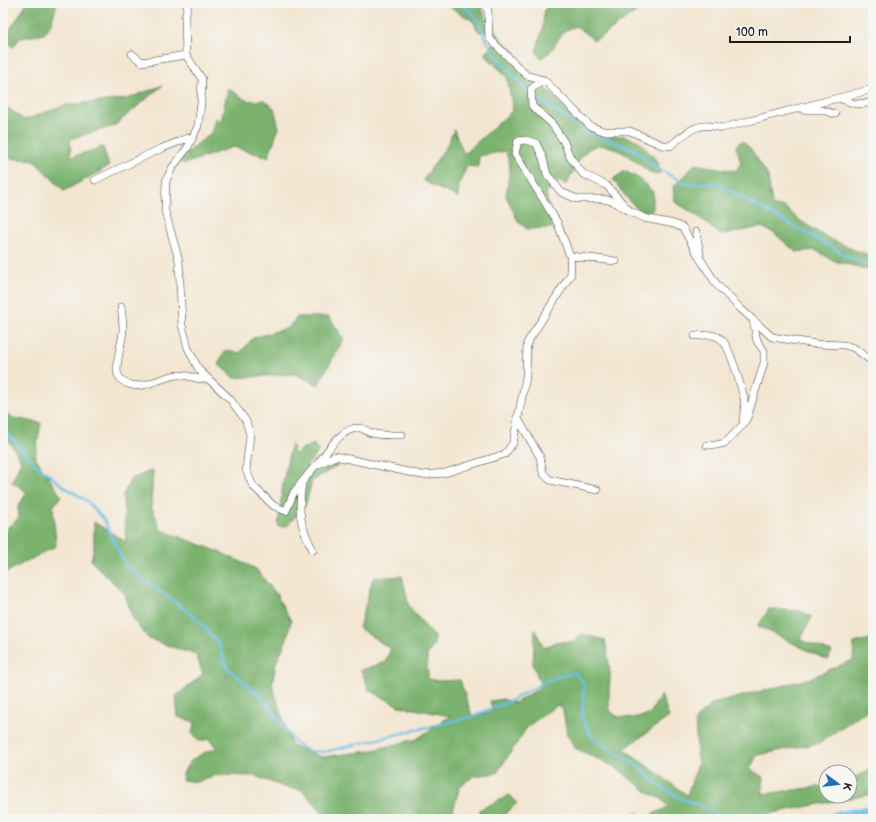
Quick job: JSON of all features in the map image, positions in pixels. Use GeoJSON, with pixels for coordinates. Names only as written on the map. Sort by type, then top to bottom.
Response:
{"type":"FeatureCollection","features":[{"type":"Feature","properties":{"kind":"street"},"geometry":{"type":"LineString","coordinates":[[188,3],[185,18],[186,55],[202,79],[198,126],[188,147],[172,168],[166,181],[165,210],[179,261],[182,325],[188,348],[199,370],[230,399],[246,421],[250,435],[246,470],[253,486],[274,506],[286,511],[294,492],[340,436],[351,429],[361,428],[370,433],[402,435]]}},
{"type":"Feature","properties":{"kind":"street"},"geometry":{"type":"LineString","coordinates":[[484,3],[488,11],[489,38],[526,76],[544,80],[590,126],[603,131],[630,131],[662,145],[670,146],[694,127],[709,124],[722,128],[790,110],[841,99],[873,89]]}},
{"type":"Feature","properties":{"kind":"street"},"geometry":{"type":"LineString","coordinates":[[132,54],[142,62],[186,55]]}},
{"type":"Feature","properties":{"kind":"street"},"geometry":{"type":"LineString","coordinates":[[544,80],[531,89],[532,106],[552,124],[564,142],[570,157],[583,174],[606,185],[630,211]]}},
{"type":"Feature","properties":{"kind":"street"},"geometry":{"type":"LineString","coordinates":[[841,99],[856,104],[868,103]]}},
{"type":"Feature","properties":{"kind":"street"},"geometry":{"type":"LineString","coordinates":[[790,110],[822,110],[835,114]]}},
{"type":"Feature","properties":{"kind":"street"},"geometry":{"type":"LineString","coordinates":[[95,180],[132,164],[160,149],[193,136]]}},
{"type":"Feature","properties":{"kind":"street"},"geometry":{"type":"LineString","coordinates":[[315,466],[335,456],[422,475],[445,473],[505,454],[513,443],[526,377],[527,343],[571,274],[570,256],[556,222],[516,154],[518,141],[525,140],[536,143],[543,158],[547,174],[561,192],[577,199],[588,198],[612,201],[644,218],[674,224],[683,228],[717,285],[772,337],[816,344],[844,345],[854,348],[873,362]]}},
{"type":"Feature","properties":{"kind":"street"},"geometry":{"type":"LineString","coordinates":[[696,232],[702,262]]}},
{"type":"Feature","properties":{"kind":"street"},"geometry":{"type":"LineString","coordinates":[[570,256],[616,261]]}},
{"type":"Feature","properties":{"kind":"street"},"geometry":{"type":"LineString","coordinates":[[121,307],[123,328],[118,376],[124,382],[132,386],[142,385],[178,375],[192,376],[202,380],[208,379]]}},
{"type":"Feature","properties":{"kind":"street"},"geometry":{"type":"LineString","coordinates":[[706,445],[725,443],[742,426],[747,418],[764,362],[764,351],[757,341],[753,320]]}},
{"type":"Feature","properties":{"kind":"street"},"geometry":{"type":"LineString","coordinates":[[695,336],[717,336],[728,347],[744,398],[742,426]]}},
{"type":"Feature","properties":{"kind":"street"},"geometry":{"type":"LineString","coordinates":[[517,417],[540,458],[543,473],[550,480],[597,490]]}},
{"type":"Feature","properties":{"kind":"street"},"geometry":{"type":"LineString","coordinates":[[302,483],[299,508],[306,536],[313,550]]}},
{"type":"Feature","properties":{"kind":"green space"},"geometry":{"type":"Polygon","coordinates":[[[27,3],[57,3],[51,24],[44,34],[20,38],[13,47],[4,39],[27,3]]]}},
{"type":"Feature","properties":{"kind":"green space"},"geometry":{"type":"Polygon","coordinates":[[[443,3],[479,3],[485,16],[504,43],[513,50],[523,66],[564,106],[571,116],[588,129],[605,136],[624,136],[639,141],[658,162],[660,173],[652,174],[627,155],[608,146],[590,148],[580,159],[567,184],[557,182],[546,192],[552,228],[527,229],[518,221],[506,196],[510,168],[506,151],[479,156],[478,167],[467,166],[459,184],[458,197],[423,180],[446,147],[454,130],[464,154],[513,110],[507,77],[484,54],[496,41],[493,32],[479,32],[473,21],[443,3]]]}},
{"type":"Feature","properties":{"kind":"green space"},"geometry":{"type":"Polygon","coordinates":[[[552,3],[635,3],[637,11],[607,33],[594,40],[576,26],[564,31],[549,53],[541,58],[536,52],[543,27],[544,10],[552,3]]]}},
{"type":"Feature","properties":{"kind":"green space"},"geometry":{"type":"Polygon","coordinates":[[[163,85],[114,126],[70,139],[71,157],[103,147],[109,166],[64,191],[33,160],[3,158],[3,104],[24,120],[66,105],[127,99],[163,85]]]}},
{"type":"Feature","properties":{"kind":"green space"},"geometry":{"type":"Polygon","coordinates":[[[228,88],[247,101],[264,100],[274,108],[279,128],[268,157],[233,147],[184,164],[181,162],[190,150],[211,133],[215,118],[221,122],[228,88]]]}},
{"type":"Feature","properties":{"kind":"green space"},"geometry":{"type":"Polygon","coordinates":[[[742,141],[750,148],[768,176],[772,206],[784,207],[799,220],[826,237],[859,252],[873,255],[873,271],[835,261],[815,250],[796,252],[774,233],[761,227],[721,235],[695,214],[675,202],[673,187],[695,164],[736,171],[741,163],[736,146],[742,141]]]}},
{"type":"Feature","properties":{"kind":"green space"},"geometry":{"type":"Polygon","coordinates":[[[625,171],[640,179],[653,192],[653,209],[646,216],[636,208],[620,190],[613,179],[625,171]]]}},
{"type":"Feature","properties":{"kind":"green space"},"geometry":{"type":"Polygon","coordinates":[[[297,317],[329,317],[344,339],[318,385],[295,374],[234,378],[218,364],[226,350],[240,353],[253,338],[288,328],[297,317]]]}},
{"type":"Feature","properties":{"kind":"green space"},"geometry":{"type":"Polygon","coordinates":[[[3,411],[14,418],[41,423],[35,457],[61,496],[53,507],[56,546],[3,574],[3,544],[8,527],[19,518],[18,507],[27,492],[12,482],[21,461],[9,441],[3,437],[3,411]]]}},
{"type":"Feature","properties":{"kind":"green space"},"geometry":{"type":"Polygon","coordinates":[[[291,444],[295,455],[301,449],[314,444],[318,452],[306,467],[338,465],[312,481],[306,504],[286,527],[278,526],[283,483],[291,444]]]}},
{"type":"Feature","properties":{"kind":"green space"},"geometry":{"type":"Polygon","coordinates":[[[153,470],[151,506],[161,530],[220,552],[256,569],[276,594],[291,621],[286,641],[276,663],[272,685],[292,746],[322,757],[369,751],[417,739],[450,716],[399,706],[369,690],[361,670],[385,662],[391,649],[359,628],[373,578],[402,576],[409,606],[435,638],[434,645],[427,655],[428,679],[439,681],[460,680],[472,716],[493,712],[490,701],[502,699],[515,703],[541,687],[533,664],[535,630],[544,648],[556,642],[575,642],[581,634],[605,640],[610,674],[609,705],[611,711],[619,717],[625,718],[649,715],[661,695],[669,717],[624,749],[687,795],[698,764],[695,720],[712,704],[808,679],[853,660],[854,643],[873,638],[873,706],[819,743],[757,755],[750,769],[764,778],[762,794],[818,787],[818,804],[820,804],[746,818],[623,819],[636,813],[646,817],[669,807],[660,798],[649,793],[615,767],[575,748],[567,735],[563,709],[557,705],[528,726],[497,773],[474,776],[460,786],[452,814],[432,819],[329,819],[302,790],[284,787],[255,776],[216,775],[197,782],[182,780],[186,767],[194,758],[217,748],[208,739],[199,741],[192,733],[195,722],[178,717],[176,696],[203,674],[196,655],[149,639],[133,620],[125,594],[91,561],[94,547],[94,522],[126,542],[123,495],[131,479],[153,470]]]}},
{"type":"Feature","properties":{"kind":"green space"},"geometry":{"type":"Polygon","coordinates":[[[769,609],[800,611],[812,617],[800,640],[832,652],[827,660],[758,626],[769,609]]]}},
{"type":"Feature","properties":{"kind":"green space"},"geometry":{"type":"Polygon","coordinates":[[[873,769],[873,794],[858,797],[858,776],[873,769]]]}},
{"type":"Feature","properties":{"kind":"green space"},"geometry":{"type":"Polygon","coordinates":[[[510,795],[517,803],[500,819],[482,817],[479,810],[510,795]]]}},
{"type":"Feature","properties":{"kind":"waterway"},"geometry":{"type":"LineString","coordinates":[[458,3],[473,13],[494,54],[528,92],[587,132],[633,149],[655,167],[687,184],[716,183],[854,260],[873,264]]}},
{"type":"Feature","properties":{"kind":"waterway"},"geometry":{"type":"LineString","coordinates":[[3,428],[34,463],[63,486],[87,501],[104,520],[124,563],[139,576],[195,617],[219,644],[227,668],[263,698],[296,744],[309,751],[324,752],[474,716],[510,701],[546,681],[560,676],[576,673],[584,684],[582,718],[593,739],[637,765],[658,785],[680,798],[699,805],[726,819]]}},
{"type":"Feature","properties":{"kind":"waterway"},"geometry":{"type":"LineString","coordinates":[[834,819],[873,812]]}}]}
